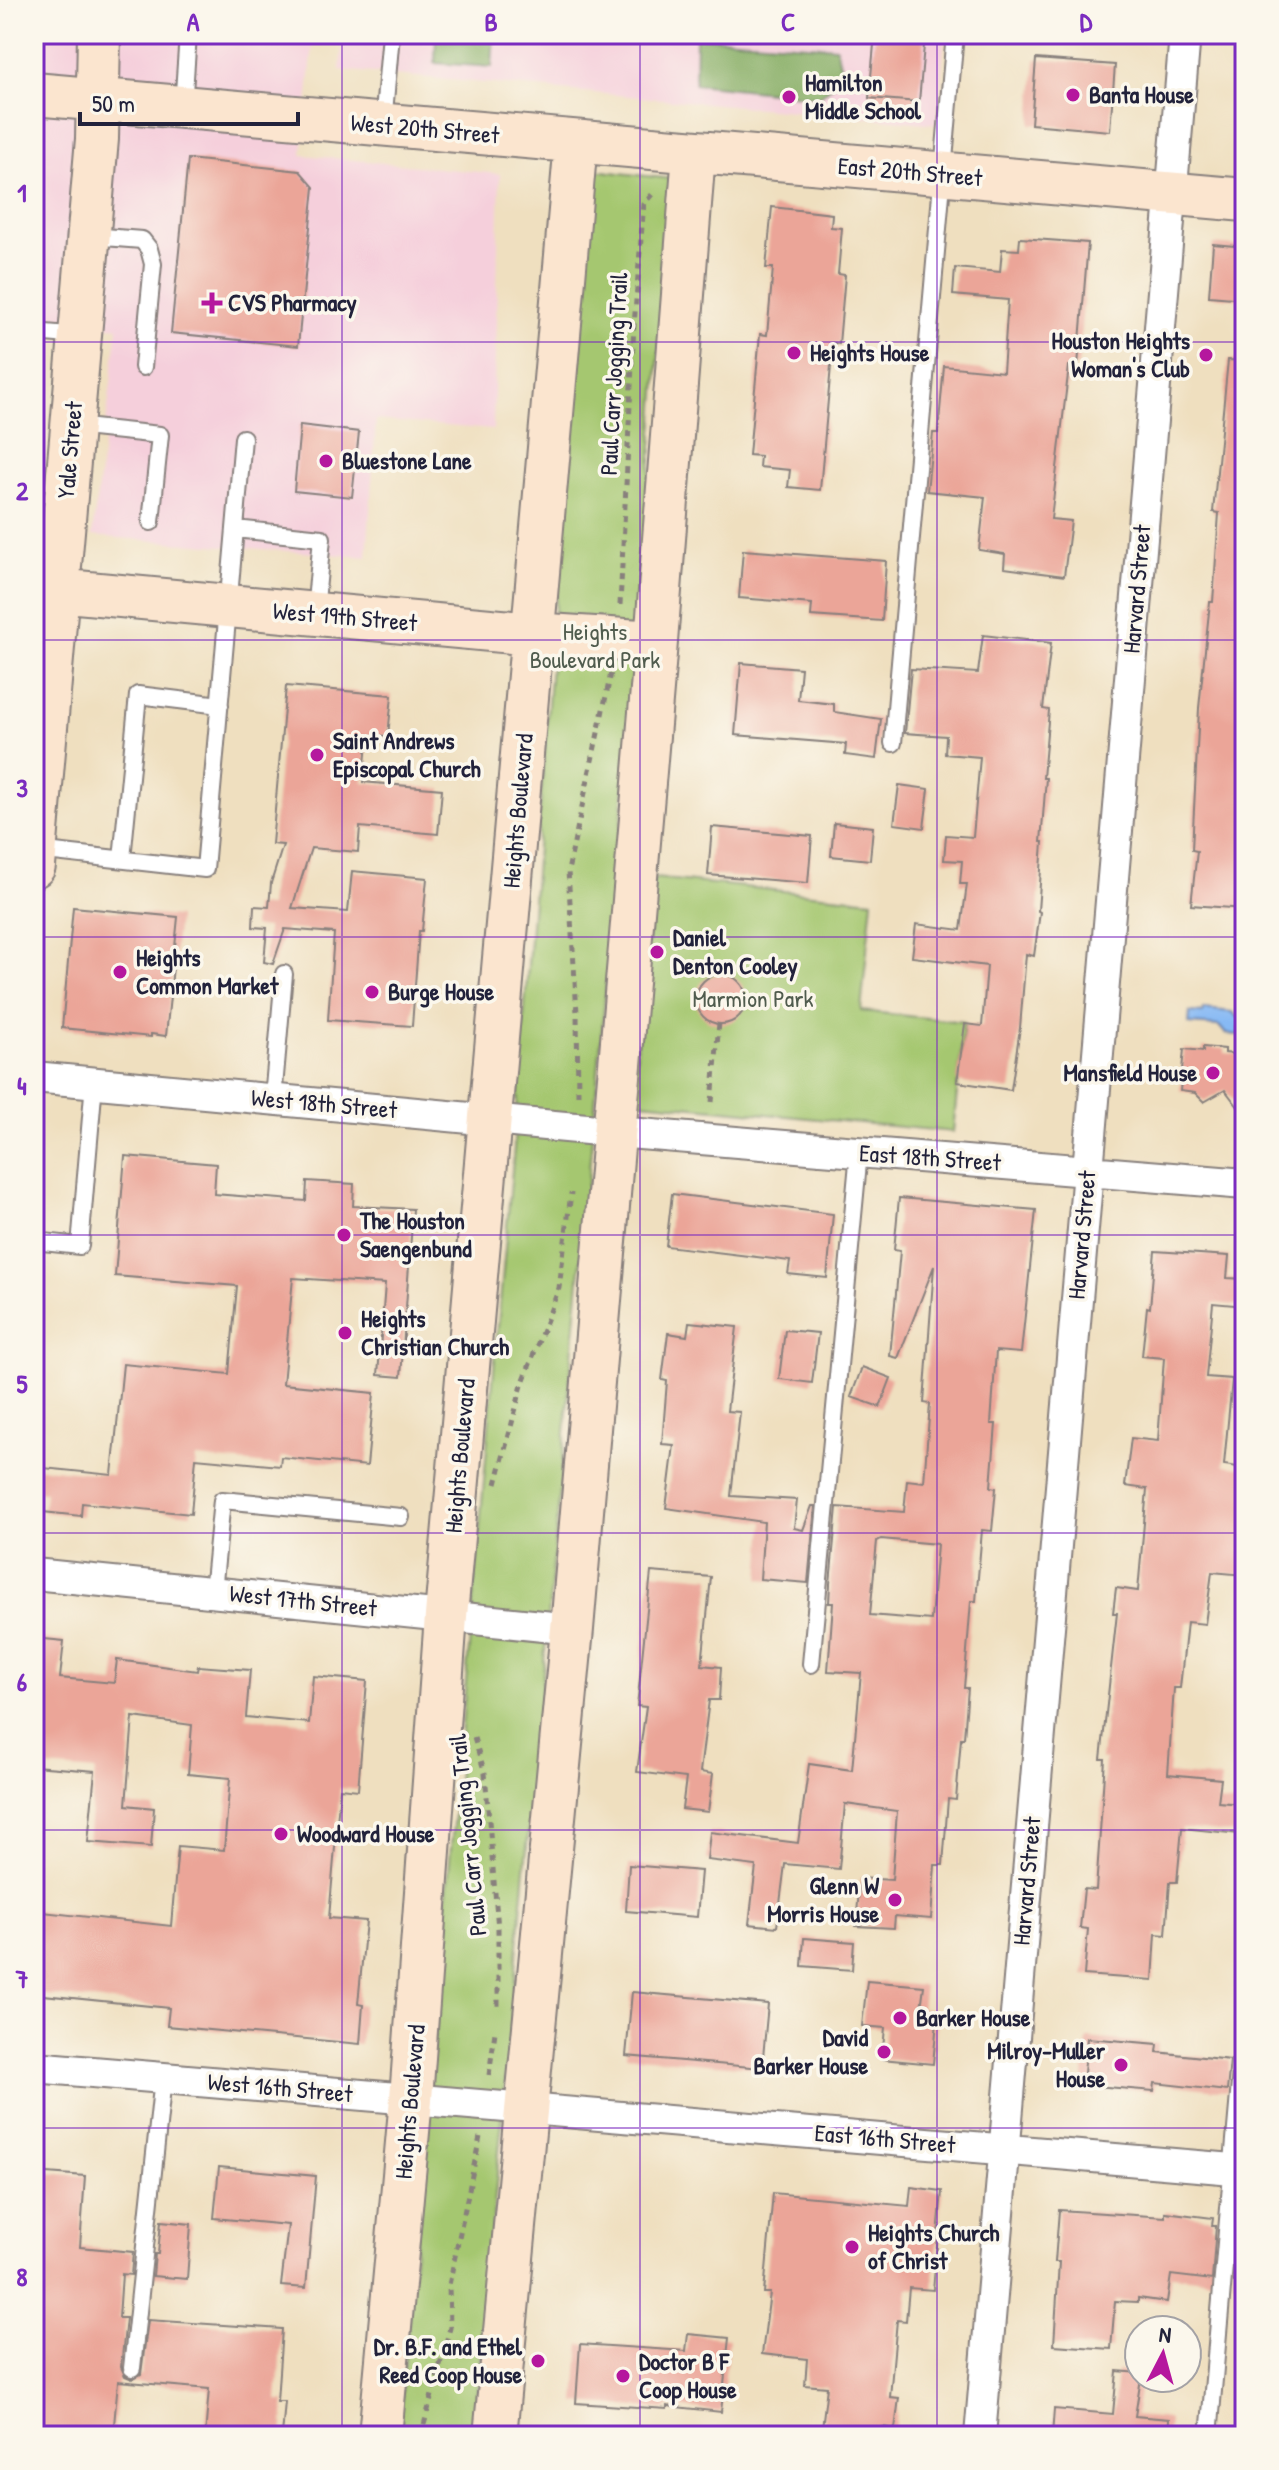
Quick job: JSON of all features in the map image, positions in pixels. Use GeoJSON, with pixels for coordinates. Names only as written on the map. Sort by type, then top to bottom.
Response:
{"type":"FeatureCollection","features":[{"type":"Feature","properties":{"kind":"main road","name":"Yale Street"},"geometry":{"type":"LineString","coordinates":[[35,848],[46,589],[72,426],[97,139],[99,34]]}},
{"type":"Feature","properties":{"kind":"main road","name":"West 20th Street"},"geometry":{"type":"LineString","coordinates":[[34,94],[576,142]]}},
{"type":"Feature","properties":{"kind":"main road","name":"East 20th Street"},"geometry":{"type":"LineString","coordinates":[[576,142],[1245,200]]}},
{"type":"Feature","properties":{"kind":"main road","name":"Heights Boulevard"},"geometry":{"type":"LineString","coordinates":[[380,2436],[411,2099],[446,1616],[576,142]]}},
{"type":"Feature","properties":{"kind":"main road"},"geometry":{"type":"LineString","coordinates":[[495,2436],[572,1629],[656,642],[677,152]]}},
{"type":"Feature","properties":{"kind":"main road","name":"West 19th Street"},"geometry":{"type":"LineString","coordinates":[[46,589],[533,634],[656,642]]}},
{"type":"Feature","properties":{"kind":"street","name":"Harvard Street"},"geometry":{"type":"LineString","coordinates":[[980,2436],[1185,34]]}},
{"type":"Feature","properties":{"kind":"street","name":"West 18th Street"},"geometry":{"type":"LineString","coordinates":[[34,1077],[615,1132]]}},
{"type":"Feature","properties":{"kind":"street","name":"East 18th Street"},"geometry":{"type":"LineString","coordinates":[[615,1132],[1245,1184]]}},
{"type":"Feature","properties":{"kind":"street","name":"West 17th Street"},"geometry":{"type":"LineString","coordinates":[[34,1574],[572,1629]]}},
{"type":"Feature","properties":{"kind":"street","name":"West 16th Street"},"geometry":{"type":"LineString","coordinates":[[34,2067],[526,2109]]}},
{"type":"Feature","properties":{"kind":"street","name":"East 16th Street"},"geometry":{"type":"LineString","coordinates":[[526,2109],[1239,2169]]}},
{"type":"Feature","properties":{"kind":"lane"},"geometry":{"type":"LineString","coordinates":[[183,107],[188,34]]}},
{"type":"Feature","properties":{"kind":"lane"},"geometry":{"type":"LineString","coordinates":[[383,125],[391,34]]}},
{"type":"Feature","properties":{"kind":"lane"},"geometry":{"type":"LineString","coordinates":[[893,743],[955,34]]}},
{"type":"Feature","properties":{"kind":"lane"},"geometry":{"type":"LineString","coordinates":[[89,236],[142,240],[149,249],[153,264],[143,367]]}},
{"type":"Feature","properties":{"kind":"lane"},"geometry":{"type":"LineString","coordinates":[[34,332],[80,336]]}},
{"type":"Feature","properties":{"kind":"lane"},"geometry":{"type":"LineString","coordinates":[[72,426],[160,435],[151,522]]}},
{"type":"Feature","properties":{"kind":"lane"},"geometry":{"type":"LineString","coordinates":[[35,848],[205,869],[243,438]]}},
{"type":"Feature","properties":{"kind":"lane"},"geometry":{"type":"LineString","coordinates":[[235,529],[322,538],[315,614]]}},
{"type":"Feature","properties":{"kind":"lane"},"geometry":{"type":"LineString","coordinates":[[122,859],[138,695],[220,705]]}},
{"type":"Feature","properties":{"kind":"lane"},"geometry":{"type":"LineString","coordinates":[[273,1099],[284,974]]}},
{"type":"Feature","properties":{"kind":"lane"},"geometry":{"type":"LineString","coordinates":[[34,1241],[80,1246],[94,1082]]}},
{"type":"Feature","properties":{"kind":"lane"},"geometry":{"type":"LineString","coordinates":[[811,1664],[859,1152]]}},
{"type":"Feature","properties":{"kind":"lane"},"geometry":{"type":"LineString","coordinates":[[213,1592],[222,1500],[401,1517]]}},
{"type":"Feature","properties":{"kind":"lane"},"geometry":{"type":"LineString","coordinates":[[1209,2436],[1239,2169],[1245,2026]]}},
{"type":"Feature","properties":{"kind":"lane"},"geometry":{"type":"LineString","coordinates":[[132,2368],[163,2078]]}},
{"type":"Feature","properties":{"kind":"path","name":"Paul Carr Jogging Trail"},"geometry":{"type":"LineString","coordinates":[[620,605],[634,325],[644,204],[677,152]]}},
{"type":"Feature","properties":{"kind":"path"},"geometry":{"type":"LineString","coordinates":[[578,1095],[577,1013],[568,871],[611,671]]}},
{"type":"Feature","properties":{"kind":"path"},"geometry":{"type":"LineString","coordinates":[[712,1102],[719,1023]]}},
{"type":"Feature","properties":{"kind":"path"},"geometry":{"type":"LineString","coordinates":[[492,1497],[522,1385],[559,1288],[573,1178]]}},
{"type":"Feature","properties":{"kind":"path","name":"Paul Carr Jogging Trail"},"geometry":{"type":"LineString","coordinates":[[474,1723],[474,1737],[485,1773],[498,1929],[498,2014]]}},
{"type":"Feature","properties":{"kind":"path"},"geometry":{"type":"LineString","coordinates":[[489,2075],[496,2029]]}},
{"type":"Feature","properties":{"kind":"path"},"geometry":{"type":"LineString","coordinates":[[421,2436],[450,2328],[449,2285],[481,2130]]}},
{"type":"Feature","properties":{"kind":"shaded area"},"geometry":{"type":"Polygon","coordinates":[[[34,34],[314,34],[302,155],[500,174],[493,430],[376,420],[367,557],[92,536],[118,327],[34,318],[34,34]]]}},
{"type":"Feature","properties":{"kind":"shaded area","name":"Hamilton Middle School"},"geometry":{"type":"Polygon","coordinates":[[[343,34],[945,34],[937,124],[340,70],[343,34]]]}},
{"type":"Feature","properties":{"kind":"shaded area"},"geometry":{"type":"Polygon","coordinates":[[[34,345],[46,346],[34,474],[34,345]]]}},
{"type":"Feature","properties":{"kind":"green space"},"geometry":{"type":"Polygon","coordinates":[[[436,34],[494,34],[492,67],[435,63],[436,34]]]}},
{"type":"Feature","properties":{"kind":"green space"},"geometry":{"type":"Polygon","coordinates":[[[696,37],[836,47],[843,77],[819,97],[695,84],[696,37]]]}},
{"type":"Feature","properties":{"kind":"green space","name":"Heights Boulevard Park"},"geometry":{"type":"Polygon","coordinates":[[[594,170],[672,179],[636,658],[473,2436],[398,2436],[514,1148],[556,600],[594,170]]]}},
{"type":"Feature","properties":{"kind":"green space","name":"Marmion Park"},"geometry":{"type":"Polygon","coordinates":[[[654,878],[872,900],[861,1011],[964,1022],[953,1132],[632,1101],[654,878]]]}},
{"type":"Feature","properties":{"kind":"water"},"geometry":{"type":"Polygon","coordinates":[[[1204,1009],[1232,1012],[1237,1017],[1245,1017],[1245,1028],[1239,1028],[1239,1035],[1226,1034],[1219,1026],[1189,1024],[1190,1012],[1203,1013],[1204,1009]]]}},
{"type":"Feature","properties":{"kind":"building"},"geometry":{"type":"Polygon","coordinates":[[[875,34],[925,34],[919,102],[869,98],[875,34]]]}},
{"type":"Feature","properties":{"kind":"building","name":"Banta House"},"geometry":{"type":"Polygon","coordinates":[[[1036,59],[1115,65],[1110,131],[1031,124],[1036,59]]]}},
{"type":"Feature","properties":{"kind":"building","name":"CVS Pharmacy"},"geometry":{"type":"Polygon","coordinates":[[[188,159],[300,171],[314,187],[298,346],[171,333],[188,159]]]}},
{"type":"Feature","properties":{"kind":"building","name":"Heights House"},"geometry":{"type":"Polygon","coordinates":[[[772,207],[832,214],[831,227],[842,228],[838,274],[845,275],[839,344],[833,343],[820,490],[788,487],[790,470],[759,467],[760,456],[749,455],[760,334],[767,335],[773,268],[766,268],[772,207]]]}},
{"type":"Feature","properties":{"kind":"building"},"geometry":{"type":"Polygon","coordinates":[[[1020,238],[1088,243],[1078,366],[1069,366],[1051,519],[1071,521],[1064,576],[1004,568],[1005,554],[979,550],[985,497],[927,491],[933,433],[938,433],[944,366],[1003,372],[1008,300],[953,295],[955,268],[1000,272],[1002,249],[1019,250],[1020,238]]]}},
{"type":"Feature","properties":{"kind":"building"},"geometry":{"type":"Polygon","coordinates":[[[1213,244],[1245,247],[1245,299],[1209,296],[1213,244]]]}},
{"type":"Feature","properties":{"kind":"building"},"geometry":{"type":"Polygon","coordinates":[[[1228,360],[1245,361],[1245,909],[1191,905],[1197,851],[1192,850],[1199,708],[1210,602],[1213,602],[1219,513],[1213,512],[1228,360]]]}},
{"type":"Feature","properties":{"kind":"building","name":"Bluestone Lane"},"geometry":{"type":"Polygon","coordinates":[[[300,425],[359,432],[352,497],[294,491],[300,425]]]}},
{"type":"Feature","properties":{"kind":"building"},"geometry":{"type":"Polygon","coordinates":[[[743,550],[886,561],[882,621],[811,616],[812,604],[739,598],[743,550]]]}},
{"type":"Feature","properties":{"kind":"building"},"geometry":{"type":"Polygon","coordinates":[[[983,635],[1051,643],[1043,709],[1049,710],[1043,778],[1046,778],[1040,912],[1034,956],[1026,954],[1011,1090],[957,1082],[965,1024],[982,1026],[987,966],[912,957],[916,924],[961,930],[967,884],[960,884],[962,861],[944,860],[946,835],[973,837],[980,757],[945,754],[946,736],[905,733],[911,669],[978,673],[983,635]]]}},
{"type":"Feature","properties":{"kind":"building"},"geometry":{"type":"Polygon","coordinates":[[[741,663],[801,668],[798,700],[834,704],[834,712],[881,719],[876,759],[845,755],[846,744],[735,735],[741,663]]]}},
{"type":"Feature","properties":{"kind":"building"},"geometry":{"type":"Polygon","coordinates":[[[286,686],[392,695],[388,736],[368,735],[363,782],[442,789],[438,834],[360,827],[358,852],[311,848],[292,908],[348,912],[352,871],[427,878],[422,931],[419,931],[412,1026],[328,1020],[334,933],[285,929],[273,964],[264,962],[267,928],[253,927],[254,906],[269,907],[271,883],[283,845],[272,844],[286,686]]]}},
{"type":"Feature","properties":{"kind":"building"},"geometry":{"type":"Polygon","coordinates":[[[899,785],[929,789],[924,828],[894,824],[899,785]]]}},
{"type":"Feature","properties":{"kind":"building"},"geometry":{"type":"Polygon","coordinates":[[[834,823],[873,827],[870,860],[831,856],[834,823]]]}},
{"type":"Feature","properties":{"kind":"building"},"geometry":{"type":"Polygon","coordinates":[[[712,827],[812,836],[808,883],[708,875],[712,827]]]}},
{"type":"Feature","properties":{"kind":"building","name":"Heights Common Market"},"geometry":{"type":"Polygon","coordinates":[[[73,907],[178,917],[166,1036],[62,1028],[73,907]]]}},
{"type":"Feature","properties":{"kind":"building"},"geometry":{"type":"Polygon","coordinates":[[[721,974],[738,982],[746,999],[738,1016],[721,1024],[704,1016],[696,999],[704,982],[721,974]]]}},
{"type":"Feature","properties":{"kind":"building","name":"Mansfield House"},"geometry":{"type":"Polygon","coordinates":[[[1203,1047],[1245,1055],[1245,1116],[1225,1090],[1204,1102],[1195,1093],[1180,1091],[1184,1049],[1203,1051],[1203,1047]]]}},
{"type":"Feature","properties":{"kind":"building"},"geometry":{"type":"Polygon","coordinates":[[[125,1156],[216,1164],[214,1194],[306,1201],[307,1181],[354,1184],[353,1206],[413,1209],[401,1377],[378,1375],[385,1284],[293,1278],[283,1384],[374,1393],[367,1466],[281,1457],[280,1466],[196,1458],[191,1514],[82,1503],[81,1516],[43,1512],[45,1492],[34,1491],[34,1467],[112,1475],[123,1364],[229,1374],[237,1286],[115,1276],[125,1156]]]}},
{"type":"Feature","properties":{"kind":"building"},"geometry":{"type":"Polygon","coordinates":[[[672,1194],[833,1214],[827,1278],[788,1274],[790,1261],[666,1246],[672,1194]]]}},
{"type":"Feature","properties":{"kind":"building"},"geometry":{"type":"Polygon","coordinates":[[[899,1198],[1036,1210],[1021,1353],[996,1351],[991,1424],[996,1424],[991,1487],[996,1488],[992,1531],[982,1530],[976,1601],[971,1601],[964,1688],[968,1688],[964,1738],[961,1738],[956,1800],[948,1799],[943,1865],[935,1865],[931,1919],[895,1916],[894,1928],[856,1926],[860,1878],[892,1880],[897,1811],[845,1804],[839,1869],[785,1864],[777,1927],[749,1924],[756,1866],[707,1860],[710,1832],[798,1843],[809,1764],[852,1770],[861,1673],[828,1671],[833,1603],[829,1603],[830,1584],[837,1507],[904,1512],[907,1480],[924,1482],[930,1404],[924,1403],[934,1266],[898,1358],[890,1356],[900,1251],[894,1250],[899,1198]],[[877,1541],[870,1615],[931,1620],[937,1544],[877,1541]]]}},
{"type":"Feature","properties":{"kind":"building"},"geometry":{"type":"Polygon","coordinates":[[[1155,1251],[1229,1256],[1227,1278],[1245,1279],[1245,1306],[1213,1303],[1206,1377],[1232,1379],[1224,1465],[1245,1468],[1245,1575],[1212,1572],[1205,1624],[1187,1622],[1180,1688],[1174,1688],[1168,1774],[1221,1779],[1218,1802],[1242,1804],[1239,1834],[1182,1828],[1177,1882],[1170,1882],[1166,1935],[1156,1934],[1153,1980],[1084,1975],[1088,1929],[1080,1928],[1084,1889],[1096,1890],[1105,1759],[1101,1759],[1117,1613],[1113,1613],[1116,1588],[1138,1591],[1147,1489],[1125,1486],[1131,1438],[1158,1441],[1164,1358],[1142,1356],[1155,1251]]]}},
{"type":"Feature","properties":{"kind":"building"},"geometry":{"type":"Polygon","coordinates":[[[689,1322],[737,1327],[727,1411],[740,1412],[731,1496],[797,1500],[794,1528],[803,1530],[812,1506],[815,1506],[808,1583],[760,1579],[764,1522],[666,1508],[674,1445],[662,1444],[667,1381],[662,1380],[668,1333],[687,1336],[689,1322]]]}},
{"type":"Feature","properties":{"kind":"building"},"geometry":{"type":"Polygon","coordinates":[[[785,1330],[818,1333],[812,1383],[779,1379],[785,1330]]]}},
{"type":"Feature","properties":{"kind":"building"},"geometry":{"type":"Polygon","coordinates":[[[862,1367],[891,1378],[880,1407],[851,1397],[862,1367]]]}},
{"type":"Feature","properties":{"kind":"building"},"geometry":{"type":"Polygon","coordinates":[[[651,1572],[711,1577],[702,1665],[721,1667],[719,1700],[709,1700],[700,1772],[713,1774],[708,1812],[682,1809],[686,1778],[637,1772],[646,1707],[637,1706],[651,1572]]]}},
{"type":"Feature","properties":{"kind":"building"},"geometry":{"type":"Polygon","coordinates":[[[34,1638],[64,1641],[60,1678],[114,1683],[117,1660],[197,1671],[198,1666],[250,1670],[246,1717],[309,1723],[313,1676],[367,1681],[358,1790],[340,1788],[329,1918],[366,1921],[358,2004],[363,2005],[360,2044],[167,2026],[169,2008],[34,1994],[34,1911],[171,1926],[178,1846],[224,1850],[230,1778],[188,1774],[192,1725],[133,1717],[126,1805],[154,1808],[151,1847],[88,1842],[95,1771],[34,1766],[34,1638]]]}},
{"type":"Feature","properties":{"kind":"building"},"geometry":{"type":"Polygon","coordinates":[[[629,1865],[701,1871],[697,1917],[626,1911],[629,1865]]]}},
{"type":"Feature","properties":{"kind":"building"},"geometry":{"type":"Polygon","coordinates":[[[804,1938],[854,1942],[852,1970],[802,1966],[804,1938]]]}},
{"type":"Feature","properties":{"kind":"building","name":"Barker House"},"geometry":{"type":"Polygon","coordinates":[[[867,1981],[924,1986],[921,2008],[938,2010],[933,2064],[882,2059],[885,2028],[862,2026],[867,1981]]]}},
{"type":"Feature","properties":{"kind":"building"},"geometry":{"type":"Polygon","coordinates":[[[632,1992],[768,2004],[762,2068],[626,2056],[632,1992]]]}},
{"type":"Feature","properties":{"kind":"building"},"geometry":{"type":"Polygon","coordinates":[[[1087,2038],[1158,2044],[1157,2052],[1230,2060],[1227,2091],[1155,2083],[1154,2091],[1083,2085],[1087,2038]]]}},
{"type":"Feature","properties":{"kind":"building"},"geometry":{"type":"Polygon","coordinates":[[[219,2167],[316,2176],[306,2288],[281,2286],[288,2225],[214,2218],[219,2167]]]}},
{"type":"Feature","properties":{"kind":"building"},"geometry":{"type":"Polygon","coordinates":[[[34,2172],[85,2176],[80,2247],[133,2252],[131,2275],[122,2274],[119,2318],[126,2318],[121,2367],[125,2376],[132,2379],[141,2374],[148,2320],[282,2329],[277,2401],[285,2401],[282,2436],[205,2436],[209,2389],[118,2381],[113,2436],[73,2436],[34,2431],[34,2172]]]}},
{"type":"Feature","properties":{"kind":"building","name":"Heights Church of Christ"},"geometry":{"type":"Polygon","coordinates":[[[911,2187],[942,2191],[933,2290],[909,2288],[906,2321],[897,2320],[890,2397],[899,2398],[895,2429],[882,2427],[881,2436],[821,2436],[827,2387],[805,2385],[807,2359],[762,2354],[770,2293],[764,2293],[773,2193],[909,2206],[911,2187]]]}},
{"type":"Feature","properties":{"kind":"building"},"geometry":{"type":"Polygon","coordinates":[[[1059,2210],[1165,2217],[1165,2212],[1213,2218],[1212,2226],[1216,2226],[1212,2280],[1171,2275],[1167,2302],[1138,2298],[1138,2302],[1115,2301],[1111,2349],[1054,2345],[1059,2210]]]}},
{"type":"Feature","properties":{"kind":"building"},"geometry":{"type":"Polygon","coordinates":[[[161,2221],[191,2224],[187,2279],[153,2276],[161,2221]]]}},
{"type":"Feature","properties":{"kind":"building"},"geometry":{"type":"Polygon","coordinates":[[[1238,2229],[1245,2230],[1245,2284],[1234,2282],[1238,2229]]]}},
{"type":"Feature","properties":{"kind":"building"},"geometry":{"type":"Polygon","coordinates":[[[688,2334],[729,2338],[721,2412],[667,2406],[667,2409],[576,2403],[580,2344],[686,2351],[688,2334]]]}},
{"type":"Feature","properties":{"kind":"building"},"geometry":{"type":"Polygon","coordinates":[[[1117,2371],[1123,2372],[1123,2394],[1138,2394],[1135,2416],[1169,2419],[1168,2436],[1052,2436],[1054,2409],[1113,2414],[1117,2371]]]}},
{"type":"Feature","properties":{"kind":"place","name":"Banta House"},"geometry":{"type":"Point","coordinates":[1073,95]}},
{"type":"Feature","properties":{"kind":"place","name":"Hamilton Middle School"},"geometry":{"type":"Point","coordinates":[789,97]}},
{"type":"Feature","properties":{"kind":"place","name":"CVS Pharmacy"},"geometry":{"type":"Point","coordinates":[212,303]}},
{"type":"Feature","properties":{"kind":"place","name":"Heights House"},"geometry":{"type":"Point","coordinates":[794,353]}},
{"type":"Feature","properties":{"kind":"place","name":"Houston Heights Woman's Club"},"geometry":{"type":"Point","coordinates":[1206,355]}},
{"type":"Feature","properties":{"kind":"place","name":"Bluestone Lane"},"geometry":{"type":"Point","coordinates":[326,461]}},
{"type":"Feature","properties":{"kind":"place","name":"Saint Andrews Episcopal Church"},"geometry":{"type":"Point","coordinates":[317,755]}},
{"type":"Feature","properties":{"kind":"place","name":"Daniel Denton Cooley"},"geometry":{"type":"Point","coordinates":[657,952]}},
{"type":"Feature","properties":{"kind":"place","name":"Heights Common Market"},"geometry":{"type":"Point","coordinates":[120,972]}},
{"type":"Feature","properties":{"kind":"place","name":"Burge House"},"geometry":{"type":"Point","coordinates":[372,992]}},
{"type":"Feature","properties":{"kind":"place","name":"Mansfield House"},"geometry":{"type":"Point","coordinates":[1213,1073]}},
{"type":"Feature","properties":{"kind":"place","name":"The Houston Saengenbund"},"geometry":{"type":"Point","coordinates":[344,1235]}},
{"type":"Feature","properties":{"kind":"place","name":"Heights Christian Church"},"geometry":{"type":"Point","coordinates":[345,1333]}},
{"type":"Feature","properties":{"kind":"place","name":"Woodward House"},"geometry":{"type":"Point","coordinates":[281,1834]}},
{"type":"Feature","properties":{"kind":"place","name":"Glenn W Morris House"},"geometry":{"type":"Point","coordinates":[895,1900]}},
{"type":"Feature","properties":{"kind":"place","name":"Barker House"},"geometry":{"type":"Point","coordinates":[900,2018]}},
{"type":"Feature","properties":{"kind":"place","name":"David Barker House"},"geometry":{"type":"Point","coordinates":[884,2052]}},
{"type":"Feature","properties":{"kind":"place","name":"Milroy-Muller House"},"geometry":{"type":"Point","coordinates":[1121,2065]}},
{"type":"Feature","properties":{"kind":"place","name":"Heights Church of Christ"},"geometry":{"type":"Point","coordinates":[852,2247]}},
{"type":"Feature","properties":{"kind":"place","name":"Dr. B.F. and Ethel Reed Coop House"},"geometry":{"type":"Point","coordinates":[538,2361]}},
{"type":"Feature","properties":{"kind":"place","name":"Doctor B F Coop House"},"geometry":{"type":"Point","coordinates":[623,2376]}}]}
